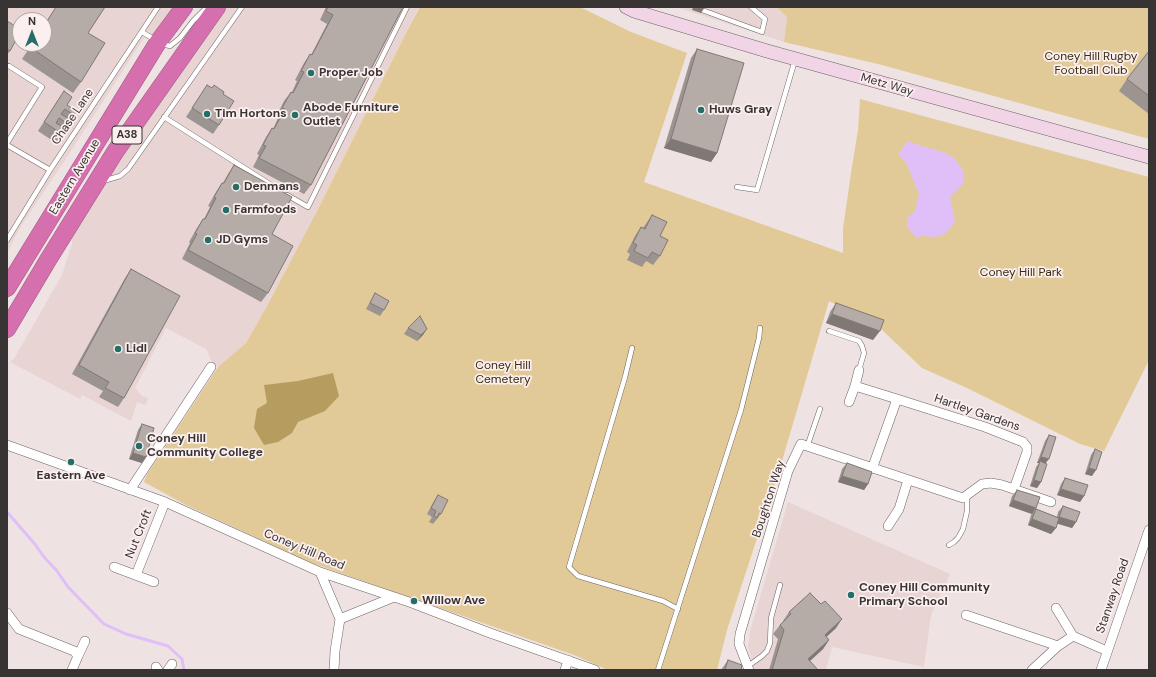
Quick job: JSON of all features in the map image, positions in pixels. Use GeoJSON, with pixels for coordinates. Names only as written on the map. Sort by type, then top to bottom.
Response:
{"type":"FeatureCollection","features":[{"type":"Feature","properties":{"kind":"highway","name":"Eastern Avenue"},"geometry":{"type":"LineString","coordinates":[[7,288],[158,42],[184,7]]}},
{"type":"Feature","properties":{"kind":"highway","name":"Eastern Avenue"},"geometry":{"type":"LineString","coordinates":[[7,329],[115,152],[217,7]]}},
{"type":"Feature","properties":{"kind":"street","name":"Metz Way"},"geometry":{"type":"LineString","coordinates":[[632,8],[767,52],[796,58],[1149,157]]}},
{"type":"Feature","properties":{"kind":"street"},"geometry":{"type":"LineString","coordinates":[[130,490],[211,367]]}},
{"type":"Feature","properties":{"kind":"street"},"geometry":{"type":"LineString","coordinates":[[849,402],[859,370]]}},
{"type":"Feature","properties":{"kind":"street","name":"Hartley Gardens"},"geometry":{"type":"LineString","coordinates":[[855,386],[985,427],[1023,442],[1027,447],[1028,452],[1014,489]]}},
{"type":"Feature","properties":{"kind":"street"},"geometry":{"type":"LineString","coordinates":[[872,469],[897,399]]}},
{"type":"Feature","properties":{"kind":"street","name":"Boughton Way"},"geometry":{"type":"LineString","coordinates":[[748,668],[739,644],[740,634],[788,471],[801,444],[808,446]]}},
{"type":"Feature","properties":{"kind":"street","name":"Coney Hill Road"},"geometry":{"type":"LineString","coordinates":[[7,445],[165,502],[320,572],[394,597],[595,670]]}},
{"type":"Feature","properties":{"kind":"street"},"geometry":{"type":"LineString","coordinates":[[808,446],[872,469],[962,498],[982,484],[991,483],[1014,489],[1051,502]]}},
{"type":"Feature","properties":{"kind":"street"},"geometry":{"type":"LineString","coordinates":[[888,526],[899,509],[908,480]]}},
{"type":"Feature","properties":{"kind":"street","name":"Nut Croft"},"geometry":{"type":"LineString","coordinates":[[136,575],[165,502]]}},
{"type":"Feature","properties":{"kind":"street","name":"Stanway Road"},"geometry":{"type":"LineString","coordinates":[[1101,670],[1149,530]]}},
{"type":"Feature","properties":{"kind":"street","name":"Nut Croft"},"geometry":{"type":"LineString","coordinates":[[114,567],[154,582]]}},
{"type":"Feature","properties":{"kind":"street"},"geometry":{"type":"LineString","coordinates":[[320,572],[340,620],[335,651],[334,670]]}},
{"type":"Feature","properties":{"kind":"street"},"geometry":{"type":"LineString","coordinates":[[340,620],[394,597]]}},
{"type":"Feature","properties":{"kind":"street"},"geometry":{"type":"LineString","coordinates":[[1056,608],[1073,636],[1107,651]]}},
{"type":"Feature","properties":{"kind":"street"},"geometry":{"type":"LineString","coordinates":[[7,613],[19,629],[38,632],[74,651],[78,656]]}},
{"type":"Feature","properties":{"kind":"street"},"geometry":{"type":"LineString","coordinates":[[966,615],[1058,646]]}},
{"type":"Feature","properties":{"kind":"street"},"geometry":{"type":"LineString","coordinates":[[1032,670],[1058,646],[1073,636]]}},
{"type":"Feature","properties":{"kind":"street"},"geometry":{"type":"LineString","coordinates":[[72,670],[85,642]]}},
{"type":"Feature","properties":{"kind":"street"},"geometry":{"type":"LineString","coordinates":[[565,670],[568,660]]}},
{"type":"Feature","properties":{"kind":"lane","name":"Chase Lane"},"geometry":{"type":"LineString","coordinates":[[7,240],[50,170],[158,7]]}},
{"type":"Feature","properties":{"kind":"lane"},"geometry":{"type":"LineString","coordinates":[[142,32],[158,42],[170,46],[180,38],[193,21],[208,7]]}},
{"type":"Feature","properties":{"kind":"lane","name":"Eastern Avenue"},"geometry":{"type":"LineString","coordinates":[[94,185],[120,176],[128,169],[242,7]]}},
{"type":"Feature","properties":{"kind":"lane"},"geometry":{"type":"LineString","coordinates":[[164,117],[259,178],[308,207],[407,7]]}},
{"type":"Feature","properties":{"kind":"lane"},"geometry":{"type":"LineString","coordinates":[[702,10],[762,32],[765,19],[751,7]]}},
{"type":"Feature","properties":{"kind":"lane"},"geometry":{"type":"LineString","coordinates":[[737,187],[757,190],[796,58]]}},
{"type":"Feature","properties":{"kind":"lane"},"geometry":{"type":"LineString","coordinates":[[9,66],[42,87],[7,144],[50,170]]}},
{"type":"Feature","properties":{"kind":"lane"},"geometry":{"type":"LineString","coordinates":[[658,670],[741,410],[759,338],[760,328]]}},
{"type":"Feature","properties":{"kind":"lane"},"geometry":{"type":"LineString","coordinates":[[829,331],[859,341],[864,353],[859,370]]}},
{"type":"Feature","properties":{"kind":"lane"},"geometry":{"type":"LineString","coordinates":[[632,348],[570,567],[578,576],[662,601],[678,609]]}},
{"type":"Feature","properties":{"kind":"lane"},"geometry":{"type":"LineString","coordinates":[[808,446],[820,410]]}},
{"type":"Feature","properties":{"kind":"lane"},"geometry":{"type":"LineString","coordinates":[[948,545],[958,538],[963,528],[966,516],[967,494]]}},
{"type":"Feature","properties":{"kind":"lane"},"geometry":{"type":"LineString","coordinates":[[748,668],[767,651],[770,644],[771,618],[780,585]]}},
{"type":"Feature","properties":{"kind":"shaded area"},"geometry":{"type":"Polygon","coordinates":[[[7,7],[184,7],[158,42],[144,38],[21,226],[7,253],[7,7]]]}},
{"type":"Feature","properties":{"kind":"shaded area"},"geometry":{"type":"Polygon","coordinates":[[[227,7],[419,7],[317,211],[246,343],[218,367],[212,362],[206,349],[166,328],[135,388],[142,396],[148,398],[146,405],[137,402],[131,421],[82,395],[80,399],[10,362],[14,359],[62,275],[72,244],[72,237],[111,169],[227,7]]]}},
{"type":"Feature","properties":{"kind":"shaded area"},"geometry":{"type":"Polygon","coordinates":[[[676,7],[777,7],[787,17],[784,42],[676,7]]]}},
{"type":"Feature","properties":{"kind":"shaded area"},"geometry":{"type":"Polygon","coordinates":[[[908,141],[946,153],[955,159],[964,172],[963,184],[950,197],[955,222],[945,234],[934,237],[916,237],[907,227],[907,218],[915,211],[919,194],[906,162],[898,154],[908,141]]]}},
{"type":"Feature","properties":{"kind":"shaded area"},"geometry":{"type":"Polygon","coordinates":[[[333,373],[339,396],[325,411],[298,422],[292,433],[278,442],[264,445],[254,428],[257,409],[267,403],[264,385],[298,381],[333,373]]]}},
{"type":"Feature","properties":{"kind":"shaded area","name":"Coney Hill Community Primary School"},"geometry":{"type":"Polygon","coordinates":[[[788,502],[950,574],[931,615],[924,667],[832,647],[826,670],[755,670],[748,647],[750,631],[788,502]]]}},
{"type":"Feature","properties":{"kind":"green space","name":"Coney Hill Cemetery"},"geometry":{"type":"Polygon","coordinates":[[[420,7],[580,7],[631,32],[687,53],[644,182],[843,253],[843,229],[858,130],[860,99],[1149,177],[1149,360],[1104,451],[1080,444],[967,388],[922,368],[879,327],[829,301],[780,468],[727,630],[717,670],[608,670],[574,655],[309,562],[186,505],[144,482],[147,474],[218,367],[246,343],[317,211],[420,7]]]}},
{"type":"Feature","properties":{"kind":"green space","name":"Coney Hill Rugby Football Club"},"geometry":{"type":"Polygon","coordinates":[[[777,7],[1149,7],[1149,139],[882,65],[784,42],[787,17],[777,7]]]}},
{"type":"Feature","properties":{"kind":"building"},"geometry":{"type":"Polygon","coordinates":[[[56,7],[105,7],[88,33],[105,43],[81,82],[37,52],[52,52],[52,13],[56,7]]]}},
{"type":"Feature","properties":{"kind":"building"},"geometry":{"type":"Polygon","coordinates":[[[328,7],[403,7],[311,185],[259,158],[266,146],[263,145],[272,128],[274,129],[285,109],[282,108],[291,92],[293,93],[304,72],[301,71],[310,54],[312,55],[333,15],[326,11],[328,7]]]}},
{"type":"Feature","properties":{"kind":"building"},"geometry":{"type":"Polygon","coordinates":[[[7,21],[12,24],[12,47],[10,51],[7,49],[7,21]]]}},
{"type":"Feature","properties":{"kind":"building","name":"Huws Gray"},"geometry":{"type":"Polygon","coordinates":[[[697,49],[744,63],[717,153],[671,139],[697,49]]]}},
{"type":"Feature","properties":{"kind":"building"},"geometry":{"type":"Polygon","coordinates":[[[1149,51],[1149,96],[1127,79],[1149,51]]]}},
{"type":"Feature","properties":{"kind":"building","name":"Tim Hortons"},"geometry":{"type":"Polygon","coordinates":[[[207,85],[212,88],[214,85],[224,92],[223,94],[234,101],[219,125],[192,108],[207,85]]]}},
{"type":"Feature","properties":{"kind":"building"},"geometry":{"type":"Polygon","coordinates":[[[64,91],[72,97],[67,105],[76,111],[74,115],[65,109],[61,114],[71,120],[68,124],[59,118],[56,123],[66,129],[62,134],[44,122],[64,91]]]}},
{"type":"Feature","properties":{"kind":"building"},"geometry":{"type":"Polygon","coordinates":[[[234,165],[292,197],[272,234],[293,246],[268,293],[188,250],[197,234],[195,233],[203,219],[205,219],[216,198],[214,197],[234,165]]]}},
{"type":"Feature","properties":{"kind":"building"},"geometry":{"type":"Polygon","coordinates":[[[652,215],[667,222],[660,236],[668,240],[660,256],[652,252],[648,258],[634,251],[637,245],[633,243],[641,227],[645,229],[652,215]]]}},
{"type":"Feature","properties":{"kind":"building","name":"Lidl"},"geometry":{"type":"Polygon","coordinates":[[[131,269],[180,296],[124,398],[105,388],[109,382],[79,365],[131,269]]]}},
{"type":"Feature","properties":{"kind":"building"},"geometry":{"type":"Polygon","coordinates":[[[375,293],[389,301],[384,310],[370,303],[375,293]]]}},
{"type":"Feature","properties":{"kind":"building"},"geometry":{"type":"Polygon","coordinates":[[[836,303],[884,320],[880,331],[832,314],[836,303]]]}},
{"type":"Feature","properties":{"kind":"building"},"geometry":{"type":"Polygon","coordinates":[[[420,316],[427,329],[421,335],[408,328],[420,316]]]}},
{"type":"Feature","properties":{"kind":"building","name":"Coney Hill Community College"},"geometry":{"type":"Polygon","coordinates":[[[142,424],[154,428],[146,457],[133,453],[142,424]]]}},
{"type":"Feature","properties":{"kind":"building"},"geometry":{"type":"Polygon","coordinates":[[[1049,435],[1056,437],[1049,459],[1041,457],[1049,435]]]}},
{"type":"Feature","properties":{"kind":"building"},"geometry":{"type":"Polygon","coordinates":[[[1095,449],[1102,452],[1096,470],[1089,468],[1095,449]]]}},
{"type":"Feature","properties":{"kind":"building"},"geometry":{"type":"Polygon","coordinates":[[[1040,461],[1047,464],[1041,482],[1034,480],[1040,461]]]}},
{"type":"Feature","properties":{"kind":"building"},"geometry":{"type":"Polygon","coordinates":[[[847,463],[872,472],[868,484],[842,476],[847,463]]]}},
{"type":"Feature","properties":{"kind":"building"},"geometry":{"type":"Polygon","coordinates":[[[1065,478],[1088,485],[1084,496],[1061,489],[1065,478]]]}},
{"type":"Feature","properties":{"kind":"building"},"geometry":{"type":"Polygon","coordinates":[[[1017,490],[1040,497],[1036,508],[1013,500],[1017,490]]]}},
{"type":"Feature","properties":{"kind":"building"},"geometry":{"type":"Polygon","coordinates":[[[438,495],[448,500],[441,514],[439,513],[437,518],[434,516],[436,511],[431,508],[438,495]]]}},
{"type":"Feature","properties":{"kind":"building"},"geometry":{"type":"Polygon","coordinates":[[[1063,506],[1080,512],[1076,522],[1059,517],[1063,506]]]}},
{"type":"Feature","properties":{"kind":"building"},"geometry":{"type":"Polygon","coordinates":[[[1036,509],[1059,518],[1056,528],[1032,519],[1036,509]]]}},
{"type":"Feature","properties":{"kind":"building"},"geometry":{"type":"Polygon","coordinates":[[[810,593],[821,604],[825,601],[842,619],[825,635],[829,640],[808,659],[818,670],[772,670],[784,630],[780,625],[791,614],[789,612],[810,593]]]}},
{"type":"Feature","properties":{"kind":"building"},"geometry":{"type":"Polygon","coordinates":[[[728,660],[742,665],[741,670],[725,670],[728,660]]]}},
{"type":"Feature","properties":{"kind":"waterway"},"geometry":{"type":"LineString","coordinates":[[7,512],[57,571],[68,587],[104,624],[126,634],[168,646],[182,659],[184,670]]}},
{"type":"Feature","properties":{"kind":"place","name":"Proper Job"},"geometry":{"type":"Point","coordinates":[311,73]}},
{"type":"Feature","properties":{"kind":"place","name":"Huws Gray"},"geometry":{"type":"Point","coordinates":[701,110]}},
{"type":"Feature","properties":{"kind":"place","name":"Tim Hortons"},"geometry":{"type":"Point","coordinates":[207,114]}},
{"type":"Feature","properties":{"kind":"place","name":"Abode Furniture Outlet"},"geometry":{"type":"Point","coordinates":[295,115]}},
{"type":"Feature","properties":{"kind":"place","name":"Denmans"},"geometry":{"type":"Point","coordinates":[236,187]}},
{"type":"Feature","properties":{"kind":"place","name":"Farmfoods"},"geometry":{"type":"Point","coordinates":[226,210]}},
{"type":"Feature","properties":{"kind":"place","name":"JD Gyms"},"geometry":{"type":"Point","coordinates":[208,240]}},
{"type":"Feature","properties":{"kind":"place","name":"Lidl"},"geometry":{"type":"Point","coordinates":[118,349]}},
{"type":"Feature","properties":{"kind":"place","name":"Coney Hill Community College"},"geometry":{"type":"Point","coordinates":[139,446]}},
{"type":"Feature","properties":{"kind":"place","name":"Eastern Ave"},"geometry":{"type":"Point","coordinates":[71,462]}},
{"type":"Feature","properties":{"kind":"place","name":"Coney Hill Community Primary School"},"geometry":{"type":"Point","coordinates":[851,595]}},
{"type":"Feature","properties":{"kind":"place","name":"Willow Ave"},"geometry":{"type":"Point","coordinates":[414,601]}},
{"type":"Feature","properties":{"kind":"park label","name":"Coney Hill Park"},"geometry":{"type":"Point","coordinates":[1021,273]}}]}
